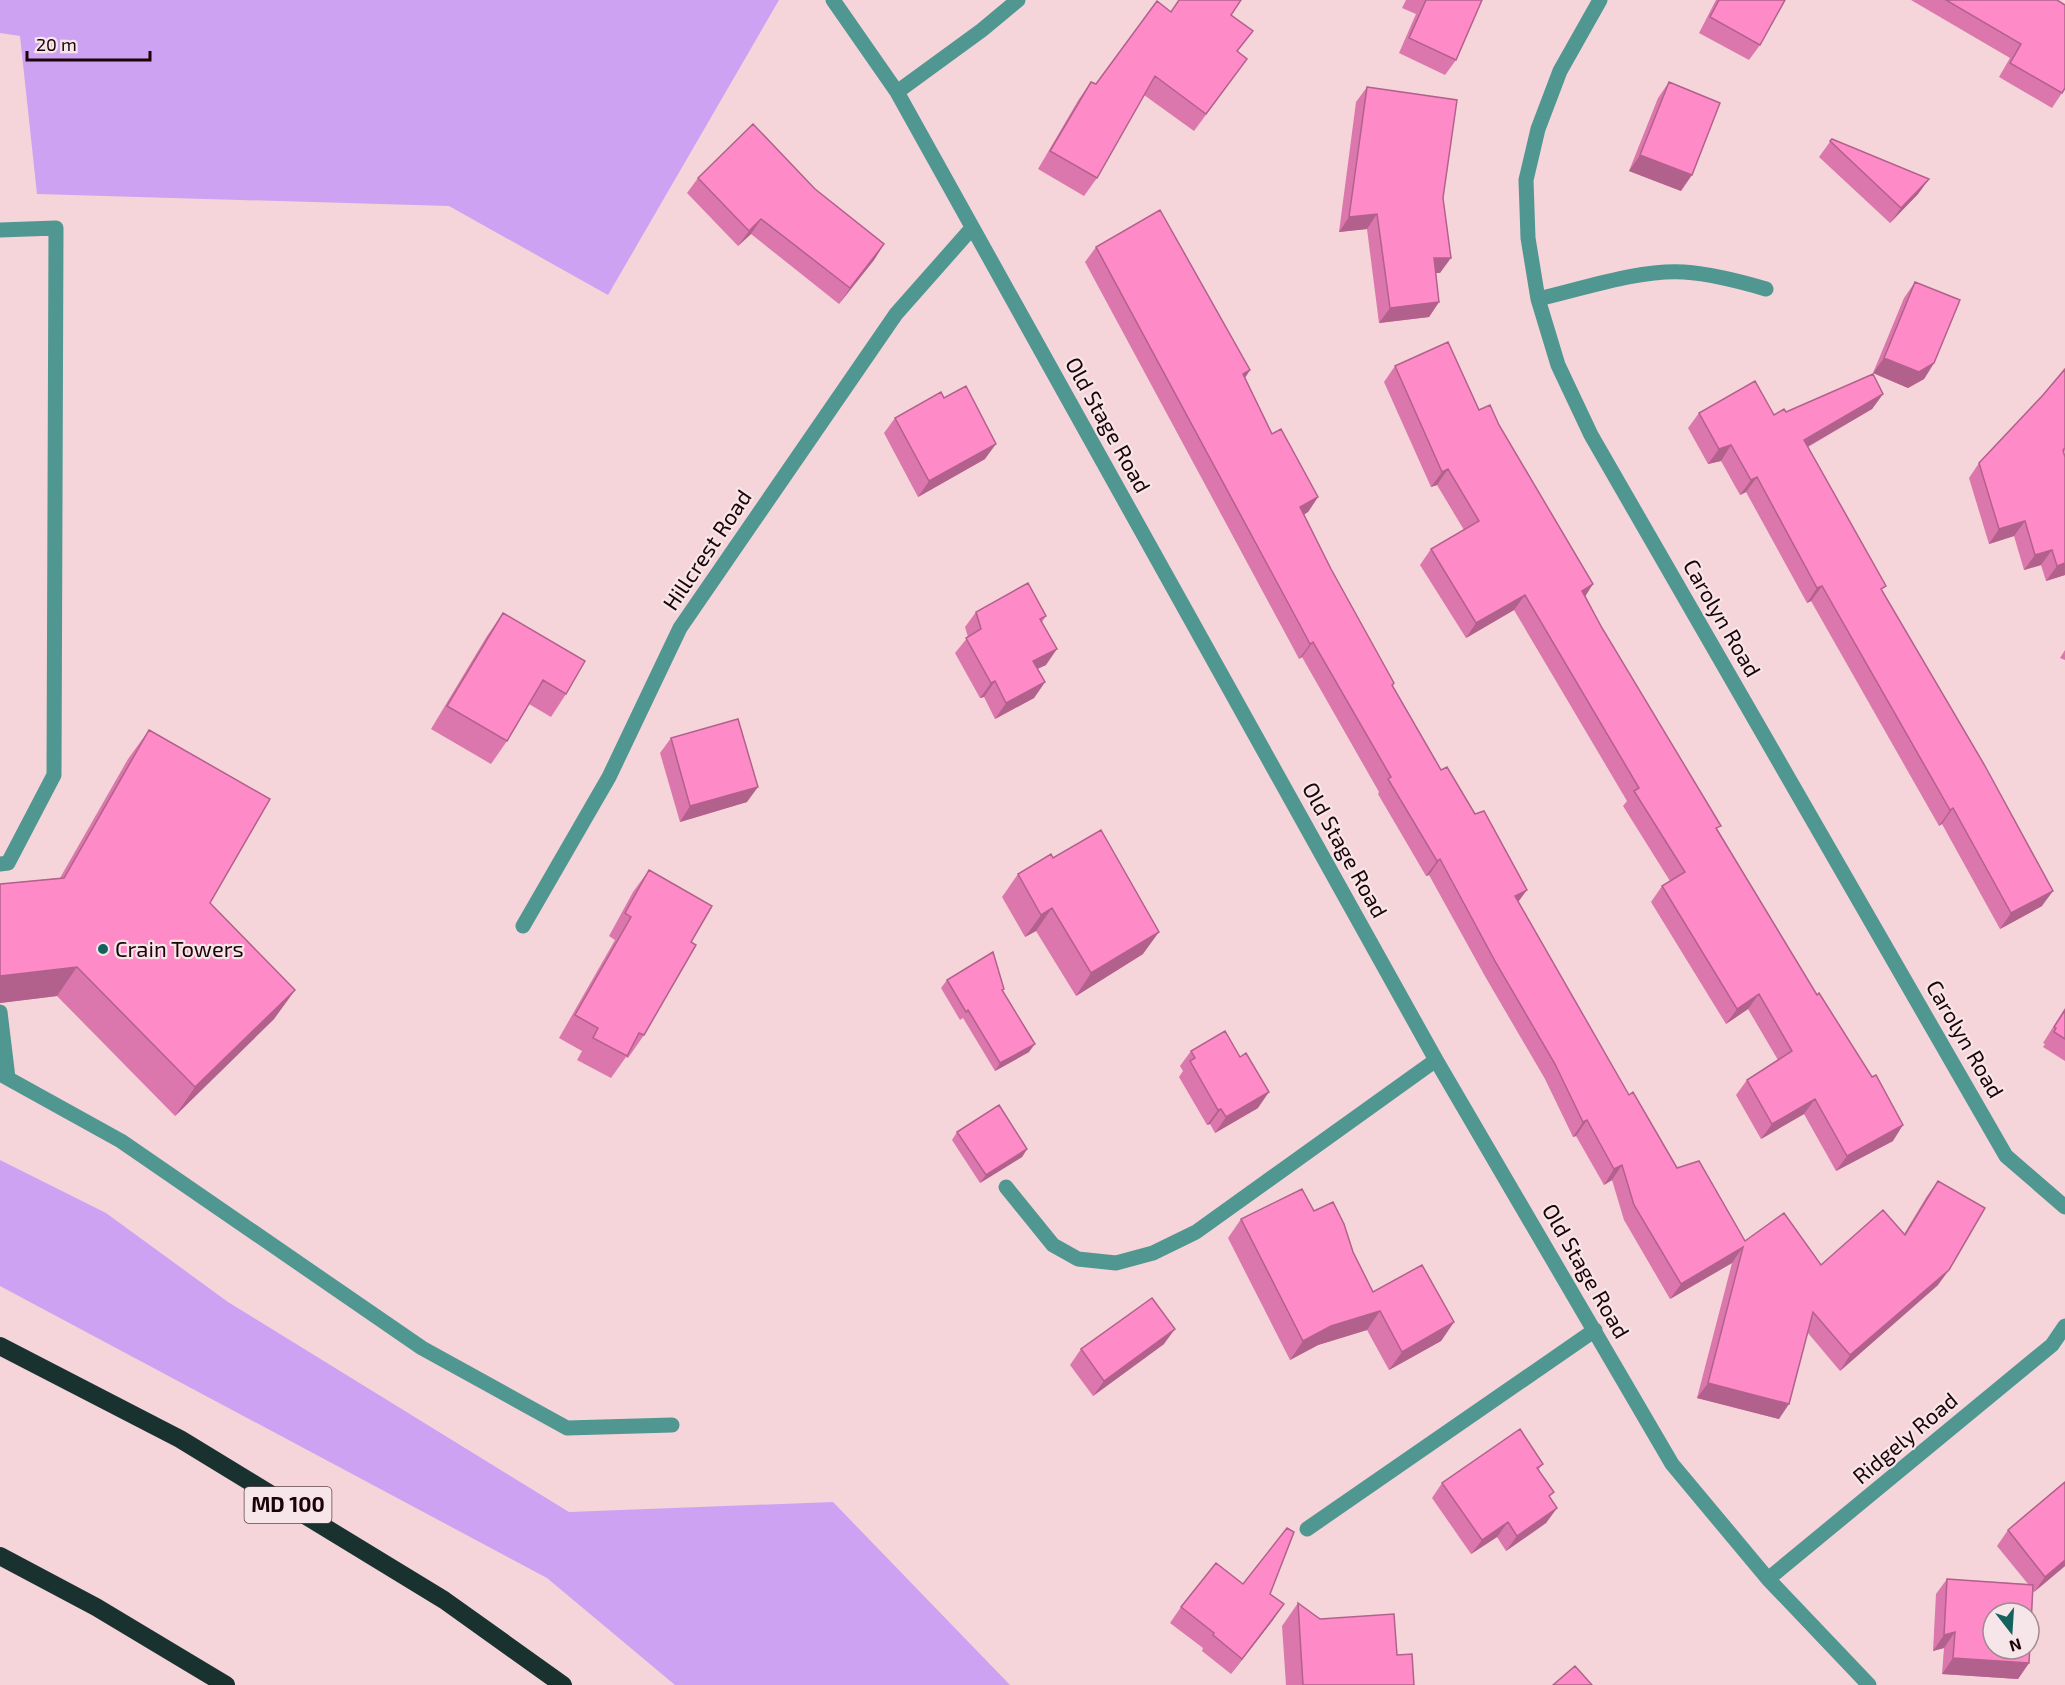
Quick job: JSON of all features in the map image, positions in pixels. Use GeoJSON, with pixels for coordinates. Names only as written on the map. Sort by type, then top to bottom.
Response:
{"type":"FeatureCollection","features":[{"type":"Feature","properties":{"kind":"highway","name":"MD 100"},"geometry":{"type":"LineString","coordinates":[[0,1346],[180,1439],[444,1600],[563,1685]]}},
{"type":"Feature","properties":{"kind":"highway"},"geometry":{"type":"LineString","coordinates":[[0,1556],[96,1607],[226,1685]]}},
{"type":"Feature","properties":{"kind":"street","name":"Old Stage Road"},"geometry":{"type":"LineString","coordinates":[[833,0],[897,92],[1436,1060],[1672,1464],[1768,1579],[1869,1685]]}},
{"type":"Feature","properties":{"kind":"street"},"geometry":{"type":"LineString","coordinates":[[897,92],[982,30],[1018,0]]}},
{"type":"Feature","properties":{"kind":"street","name":"Carolyn Road"},"geometry":{"type":"LineString","coordinates":[[1600,0],[1560,71],[1538,129],[1526,180],[1528,238],[1538,299],[1558,365],[1591,435],[2006,1156],[2065,1207]]}},
{"type":"Feature","properties":{"kind":"street"},"geometry":{"type":"LineString","coordinates":[[0,230],[56,228],[54,775],[8,862],[0,864]]}},
{"type":"Feature","properties":{"kind":"street","name":"Hillcrest Road"},"geometry":{"type":"LineString","coordinates":[[523,926],[609,777],[680,628],[896,314],[972,228]]}},
{"type":"Feature","properties":{"kind":"street"},"geometry":{"type":"LineString","coordinates":[[1538,299],[1639,276],[1682,272],[1721,276],[1766,289]]}},
{"type":"Feature","properties":{"kind":"street"},"geometry":{"type":"LineString","coordinates":[[0,1012],[4,1076],[121,1141],[422,1348],[567,1428],[672,1425]]}},
{"type":"Feature","properties":{"kind":"street"},"geometry":{"type":"LineString","coordinates":[[1006,1187],[1053,1245],[1078,1259],[1116,1263],[1153,1253],[1196,1233],[1436,1060]]}},
{"type":"Feature","properties":{"kind":"street","name":"Ridgely Road"},"geometry":{"type":"LineString","coordinates":[[1768,1579],[2052,1345],[2065,1326]]}},
{"type":"Feature","properties":{"kind":"street"},"geometry":{"type":"LineString","coordinates":[[1307,1529],[1595,1330]]}},
{"type":"Feature","properties":{"kind":"shaded area"},"geometry":{"type":"Polygon","coordinates":[[[0,0],[779,0],[608,295],[449,206],[37,194],[20,36],[0,33],[0,0]]]}},
{"type":"Feature","properties":{"kind":"shaded area"},"geometry":{"type":"Polygon","coordinates":[[[0,1160],[106,1213],[228,1302],[569,1512],[833,1502],[1010,1685],[675,1685],[547,1578],[0,1286],[0,1160]]]}},
{"type":"Feature","properties":{"kind":"building"},"geometry":{"type":"Polygon","coordinates":[[[1179,0],[1241,0],[1231,15],[1253,31],[1237,51],[1247,59],[1206,114],[1155,76],[1097,178],[1050,151],[1091,82],[1096,84],[1157,1],[1171,12],[1179,0]]]}},
{"type":"Feature","properties":{"kind":"building"},"geometry":{"type":"Polygon","coordinates":[[[1426,0],[1482,0],[1456,60],[1409,38],[1426,0]]]}},
{"type":"Feature","properties":{"kind":"building"},"geometry":{"type":"Polygon","coordinates":[[[1719,0],[1785,0],[1760,45],[1710,17],[1719,0]]]}},
{"type":"Feature","properties":{"kind":"building"},"geometry":{"type":"Polygon","coordinates":[[[1946,0],[2057,0],[2065,5],[2065,88],[2062,93],[2010,63],[2021,44],[1946,0]]]}},
{"type":"Feature","properties":{"kind":"building"},"geometry":{"type":"Polygon","coordinates":[[[1669,82],[1720,103],[1692,175],[1640,155],[1669,82]]]}},
{"type":"Feature","properties":{"kind":"building"},"geometry":{"type":"Polygon","coordinates":[[[1367,87],[1457,100],[1443,198],[1451,258],[1434,258],[1439,302],[1390,308],[1377,214],[1349,217],[1367,87]]]}},
{"type":"Feature","properties":{"kind":"building"},"geometry":{"type":"Polygon","coordinates":[[[753,124],[815,189],[884,244],[850,288],[761,219],[749,231],[698,178],[753,124]]]}},
{"type":"Feature","properties":{"kind":"building"},"geometry":{"type":"Polygon","coordinates":[[[1832,139],[1929,179],[1901,208],[1830,141],[1832,139]]]}},
{"type":"Feature","properties":{"kind":"building"},"geometry":{"type":"Polygon","coordinates":[[[1160,210],[1250,370],[1243,374],[1272,434],[1281,429],[1318,497],[1300,507],[1331,569],[1394,683],[1392,685],[1441,770],[1447,767],[1475,814],[1484,811],[1527,890],[1515,896],[1629,1095],[1633,1092],[1677,1168],[1699,1161],[1745,1241],[1784,1213],[1821,1265],[1883,1210],[1905,1235],[1938,1181],[1985,1208],[1949,1270],[1850,1355],[1813,1312],[1789,1404],[1708,1383],[1743,1247],[1681,1284],[1634,1205],[1622,1165],[1614,1169],[1587,1120],[1583,1122],[1555,1064],[1496,963],[1440,859],[1437,861],[1388,779],[1391,777],[1313,642],[1310,644],[1096,247],[1160,210]]]}},
{"type":"Feature","properties":{"kind":"building"},"geometry":{"type":"Polygon","coordinates":[[[1915,282],[1960,300],[1934,363],[1919,372],[1884,358],[1915,282]]]}},
{"type":"Feature","properties":{"kind":"building"},"geometry":{"type":"Polygon","coordinates":[[[1448,342],[1479,410],[1490,405],[1499,425],[1593,584],[1582,591],[1721,826],[1716,828],[1817,995],[1819,993],[1872,1077],[1876,1075],[1903,1125],[1847,1156],[1815,1099],[1772,1124],[1747,1080],[1792,1051],[1759,994],[1737,1009],[1662,886],[1685,872],[1634,791],[1639,788],[1525,595],[1476,623],[1431,549],[1479,521],[1448,469],[1442,472],[1395,366],[1448,342]]]}},
{"type":"Feature","properties":{"kind":"building"},"geometry":{"type":"Polygon","coordinates":[[[2065,369],[2065,448],[2063,450],[2065,457],[2065,563],[2057,566],[2052,550],[2035,555],[2025,521],[1999,529],[1979,463],[2065,369]]]}},
{"type":"Feature","properties":{"kind":"building"},"geometry":{"type":"Polygon","coordinates":[[[1873,374],[1883,394],[1804,440],[1886,586],[1881,589],[1985,766],[2053,891],[2011,913],[1953,808],[1950,810],[1822,586],[1817,588],[1757,477],[1751,480],[1731,445],[1719,449],[1699,413],[1755,381],[1774,415],[1784,409],[1786,412],[1873,374]]]}},
{"type":"Feature","properties":{"kind":"building"},"geometry":{"type":"Polygon","coordinates":[[[966,386],[996,444],[929,481],[895,418],[941,392],[944,398],[966,386]]]}},
{"type":"Feature","properties":{"kind":"building"},"geometry":{"type":"Polygon","coordinates":[[[1028,583],[1046,616],[1040,619],[1057,649],[1033,661],[1045,682],[1006,703],[995,681],[991,683],[966,638],[981,629],[976,612],[1028,583]]]}},
{"type":"Feature","properties":{"kind":"building"},"geometry":{"type":"Polygon","coordinates":[[[503,613],[585,661],[566,694],[543,680],[507,741],[447,706],[503,613]]]}},
{"type":"Feature","properties":{"kind":"building"},"geometry":{"type":"Polygon","coordinates":[[[738,719],[758,787],[690,806],[671,738],[738,719]]]}},
{"type":"Feature","properties":{"kind":"building","name":"Crain Towers"},"geometry":{"type":"Polygon","coordinates":[[[149,730],[270,799],[210,903],[295,990],[195,1087],[77,967],[0,976],[0,884],[64,878],[149,730]]]}},
{"type":"Feature","properties":{"kind":"building"},"geometry":{"type":"Polygon","coordinates":[[[1101,830],[1159,932],[1091,973],[1052,908],[1041,915],[1018,874],[1051,854],[1053,858],[1101,830]]]}},
{"type":"Feature","properties":{"kind":"building"},"geometry":{"type":"Polygon","coordinates":[[[649,870],[712,906],[691,942],[696,945],[644,1035],[639,1033],[627,1056],[593,1038],[598,1028],[575,1015],[631,917],[625,913],[649,870]]]}},
{"type":"Feature","properties":{"kind":"building"},"geometry":{"type":"Polygon","coordinates":[[[993,952],[1004,989],[1002,990],[1035,1044],[1000,1063],[947,980],[993,952]]]}},
{"type":"Feature","properties":{"kind":"building"},"geometry":{"type":"Polygon","coordinates":[[[2065,1010],[2065,1039],[2054,1032],[2056,1028],[2054,1027],[2065,1010]]]}},
{"type":"Feature","properties":{"kind":"building"},"geometry":{"type":"Polygon","coordinates":[[[1225,1031],[1240,1057],[1246,1053],[1269,1092],[1226,1117],[1221,1109],[1218,1110],[1190,1061],[1195,1058],[1191,1051],[1225,1031]]]}},
{"type":"Feature","properties":{"kind":"building"},"geometry":{"type":"Polygon","coordinates":[[[999,1105],[1027,1149],[986,1175],[957,1132],[999,1105]]]}},
{"type":"Feature","properties":{"kind":"building"},"geometry":{"type":"Polygon","coordinates":[[[1302,1189],[1314,1211],[1333,1202],[1344,1224],[1353,1252],[1373,1292],[1422,1265],[1454,1322],[1402,1352],[1380,1311],[1331,1326],[1303,1341],[1241,1219],[1302,1189]]]}},
{"type":"Feature","properties":{"kind":"building"},"geometry":{"type":"Polygon","coordinates":[[[1152,1298],[1175,1329],[1104,1381],[1081,1349],[1152,1298]]]}},
{"type":"Feature","properties":{"kind":"building"},"geometry":{"type":"Polygon","coordinates":[[[1520,1429],[1543,1464],[1537,1468],[1554,1492],[1549,1496],[1557,1508],[1517,1536],[1508,1522],[1482,1540],[1442,1483],[1520,1429]]]}},
{"type":"Feature","properties":{"kind":"building"},"geometry":{"type":"Polygon","coordinates":[[[2065,1482],[2065,1560],[2045,1577],[2008,1530],[2065,1482]]]}},
{"type":"Feature","properties":{"kind":"building"},"geometry":{"type":"Polygon","coordinates":[[[1287,1528],[1294,1532],[1270,1594],[1284,1604],[1242,1659],[1181,1607],[1216,1563],[1243,1584],[1287,1528]]]}},
{"type":"Feature","properties":{"kind":"building"},"geometry":{"type":"Polygon","coordinates":[[[1947,1579],[2033,1585],[2032,1601],[1981,1601],[1981,1660],[1953,1658],[1955,1632],[1944,1635],[1947,1579]]]}},
{"type":"Feature","properties":{"kind":"building"},"geometry":{"type":"Polygon","coordinates":[[[1298,1603],[1320,1619],[1394,1614],[1397,1655],[1412,1654],[1414,1685],[1303,1685],[1298,1603]]]}},
{"type":"Feature","properties":{"kind":"building"},"geometry":{"type":"Polygon","coordinates":[[[1999,1661],[2029,1661],[2029,1663],[1999,1661]]]}},
{"type":"Feature","properties":{"kind":"building"},"geometry":{"type":"Polygon","coordinates":[[[1575,1666],[1592,1685],[1553,1685],[1575,1666]]]}},
{"type":"Feature","properties":{"kind":"place","name":"Crain Towers"},"geometry":{"type":"Point","coordinates":[103,949]}}]}
